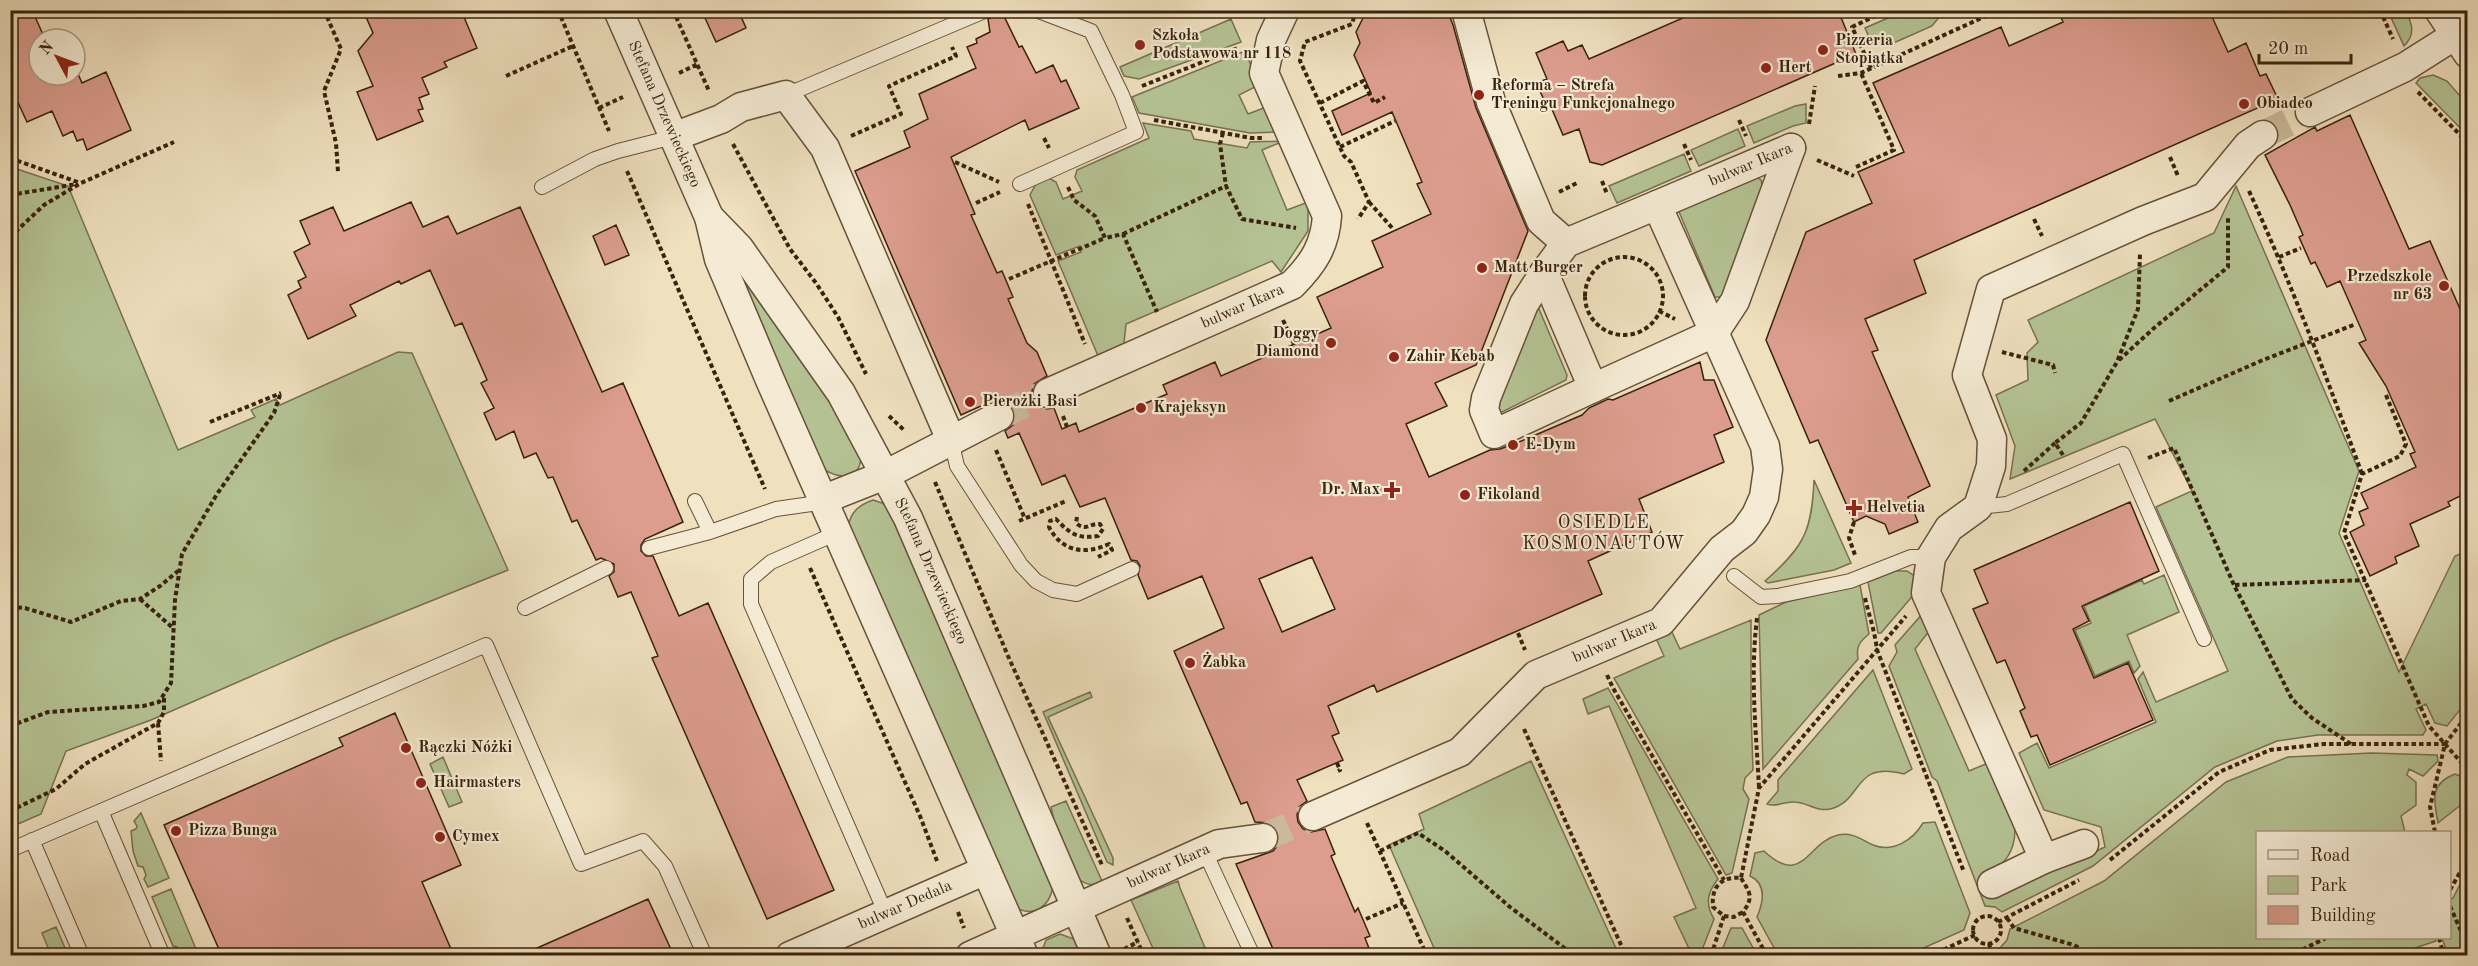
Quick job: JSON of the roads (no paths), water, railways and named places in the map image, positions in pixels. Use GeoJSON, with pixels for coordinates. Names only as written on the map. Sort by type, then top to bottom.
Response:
{"type":"FeatureCollection","features":[{"type":"Feature","properties":{"kind":"street","name":"Stefana Drzewieckiego"},"geometry":{"type":"LineString","coordinates":[[618,10],[709,217],[719,259],[822,500],[1020,946]]}},
{"type":"Feature","properties":{"kind":"street","name":"bulwar Ikara"},"geometry":{"type":"LineString","coordinates":[[1048,393],[1292,285],[1319,253],[1326,234],[1327,216],[1264,73],[1271,40],[1285,10]]}},
{"type":"Feature","properties":{"kind":"street"},"geometry":{"type":"LineString","coordinates":[[1466,10],[1491,102],[1537,212],[1541,221],[1566,243],[1524,304],[1486,398],[1484,410],[1494,434],[1714,333]]}},
{"type":"Feature","properties":{"kind":"street"},"geometry":{"type":"LineString","coordinates":[[2310,112],[2405,67],[2461,45],[2439,10]]}},
{"type":"Feature","properties":{"kind":"street"},"geometry":{"type":"LineString","coordinates":[[673,137],[721,119],[741,107],[786,95],[825,148],[951,440]]}},
{"type":"Feature","properties":{"kind":"street"},"geometry":{"type":"LineString","coordinates":[[2044,859],[1926,593],[1931,557],[1949,528],[1978,507],[1991,466],[1992,439],[1967,375],[1991,289],[2143,221],[2205,197],[2248,145],[2263,135]]}},
{"type":"Feature","properties":{"kind":"street","name":"bulwar Ikara"},"geometry":{"type":"LineString","coordinates":[[1566,243],[1791,148],[1735,301],[1714,333]]}},
{"type":"Feature","properties":{"kind":"street","name":"bulwar Ikara"},"geometry":{"type":"LineString","coordinates":[[1313,816],[1460,752],[1536,675],[1661,622],[1722,549],[1744,532],[1756,515],[1764,497],[1768,470],[1765,446],[1657,205]]}},
{"type":"Feature","properties":{"kind":"street","name":"Stefana Drzewieckiego"},"geometry":{"type":"LineString","coordinates":[[709,217],[740,248],[841,393],[908,518],[1097,956]]}},
{"type":"Feature","properties":{"kind":"street"},"geometry":{"type":"LineString","coordinates":[[1544,273],[1593,388]]}},
{"type":"Feature","properties":{"kind":"street"},"geometry":{"type":"LineString","coordinates":[[822,500],[885,475],[992,419]]}},
{"type":"Feature","properties":{"kind":"street","name":"bulwar Ikara"},"geometry":{"type":"LineString","coordinates":[[973,954],[1020,946],[1076,907],[1219,844],[1263,838]]}},
{"type":"Feature","properties":{"kind":"street"},"geometry":{"type":"LineString","coordinates":[[1985,895],[2044,859],[2084,844]]}},
{"type":"Feature","properties":{"kind":"street","name":"bulwar Dedala"},"geometry":{"type":"LineString","coordinates":[[790,956],[986,870]]}},
{"type":"Feature","properties":{"kind":"lane"},"geometry":{"type":"LineString","coordinates":[[786,95],[987,10]]}},
{"type":"Feature","properties":{"kind":"lane"},"geometry":{"type":"LineString","coordinates":[[1020,183],[1136,132],[1122,95],[1091,31],[1035,10]]}},
{"type":"Feature","properties":{"kind":"lane"},"geometry":{"type":"LineString","coordinates":[[542,187],[595,159],[673,137]]}},
{"type":"Feature","properties":{"kind":"lane"},"geometry":{"type":"LineString","coordinates":[[951,440],[957,466],[1021,565],[1036,581],[1053,590],[1077,594],[1132,570]]}},
{"type":"Feature","properties":{"kind":"lane"},"geometry":{"type":"LineString","coordinates":[[1978,507],[2007,504],[2123,454],[2204,639]]}},
{"type":"Feature","properties":{"kind":"lane"},"geometry":{"type":"LineString","coordinates":[[649,548],[710,532],[776,509],[812,504],[822,500]]}},
{"type":"Feature","properties":{"kind":"lane"},"geometry":{"type":"LineString","coordinates":[[696,501],[710,532]]}},
{"type":"Feature","properties":{"kind":"lane"},"geometry":{"type":"LineString","coordinates":[[837,533],[771,562],[751,579],[751,604],[886,914]]}},
{"type":"Feature","properties":{"kind":"lane"},"geometry":{"type":"LineString","coordinates":[[1734,576],[1761,597],[1778,596],[1850,581],[1911,557],[1931,557]]}},
{"type":"Feature","properties":{"kind":"lane"},"geometry":{"type":"LineString","coordinates":[[525,608],[606,568]]}},
{"type":"Feature","properties":{"kind":"lane"},"geometry":{"type":"LineString","coordinates":[[10,850],[486,645],[582,864],[643,842],[665,866],[705,956]]}},
{"type":"Feature","properties":{"kind":"lane"},"geometry":{"type":"LineString","coordinates":[[101,811],[163,956]]}},
{"type":"Feature","properties":{"kind":"lane"},"geometry":{"type":"LineString","coordinates":[[33,840],[82,956]]}},
{"type":"Feature","properties":{"kind":"lane"},"geometry":{"type":"LineString","coordinates":[[1204,850],[1253,956]]}},
{"type":"Feature","properties":{"kind":"tunnel"},"geometry":{"type":"LineString","coordinates":[[2263,135],[2310,112]]}},
{"type":"Feature","properties":{"kind":"tunnel"},"geometry":{"type":"LineString","coordinates":[[999,416],[1048,393]]}},
{"type":"Feature","properties":{"kind":"tunnel"},"geometry":{"type":"LineString","coordinates":[[1263,838],[1313,816]]}},
{"type":"Feature","properties":{"kind":"place","name":"Szkoła Podstawowa nr 118"},"geometry":{"type":"Point","coordinates":[1140,45]}},
{"type":"Feature","properties":{"kind":"place","name":"Pizzeria Stopiątka"},"geometry":{"type":"Point","coordinates":[1823,50]}},
{"type":"Feature","properties":{"kind":"place","name":"Hert"},"geometry":{"type":"Point","coordinates":[1766,68]}},
{"type":"Feature","properties":{"kind":"place","name":"Reforma – Strefa Treningu Funkcjonalnego"},"geometry":{"type":"Point","coordinates":[1479,95]}},
{"type":"Feature","properties":{"kind":"place","name":"Obiadeo"},"geometry":{"type":"Point","coordinates":[2244,104]}},
{"type":"Feature","properties":{"kind":"place","name":"Matt Burger"},"geometry":{"type":"Point","coordinates":[1482,268]}},
{"type":"Feature","properties":{"kind":"place","name":"Przedszkole nr 63"},"geometry":{"type":"Point","coordinates":[2444,286]}},
{"type":"Feature","properties":{"kind":"place","name":"Doggy Diamond"},"geometry":{"type":"Point","coordinates":[1331,343]}},
{"type":"Feature","properties":{"kind":"place","name":"Zahir Kebab"},"geometry":{"type":"Point","coordinates":[1394,357]}},
{"type":"Feature","properties":{"kind":"place","name":"Pierożki Basi"},"geometry":{"type":"Point","coordinates":[970,402]}},
{"type":"Feature","properties":{"kind":"place","name":"Krajeksyn"},"geometry":{"type":"Point","coordinates":[1141,408]}},
{"type":"Feature","properties":{"kind":"place","name":"E-Dym"},"geometry":{"type":"Point","coordinates":[1513,445]}},
{"type":"Feature","properties":{"kind":"place","name":"Dr. Max"},"geometry":{"type":"Point","coordinates":[1392,490]}},
{"type":"Feature","properties":{"kind":"place","name":"Fikoland"},"geometry":{"type":"Point","coordinates":[1465,495]}},
{"type":"Feature","properties":{"kind":"place","name":"Helvetia"},"geometry":{"type":"Point","coordinates":[1854,508]}},
{"type":"Feature","properties":{"kind":"place","name":"Żabka"},"geometry":{"type":"Point","coordinates":[1190,663]}},
{"type":"Feature","properties":{"kind":"place","name":"Rączki Nóżki"},"geometry":{"type":"Point","coordinates":[406,748]}},
{"type":"Feature","properties":{"kind":"place","name":"Hairmasters"},"geometry":{"type":"Point","coordinates":[421,783]}},
{"type":"Feature","properties":{"kind":"place","name":"Pizza Bunga"},"geometry":{"type":"Point","coordinates":[176,831]}},
{"type":"Feature","properties":{"kind":"place","name":"Cymex"},"geometry":{"type":"Point","coordinates":[440,837]}},
{"type":"Feature","properties":{"kind":"district","name":"OSIEDLE KOSMONAUTÓW"},"geometry":{"type":"Point","coordinates":[1604,533]}}]}
